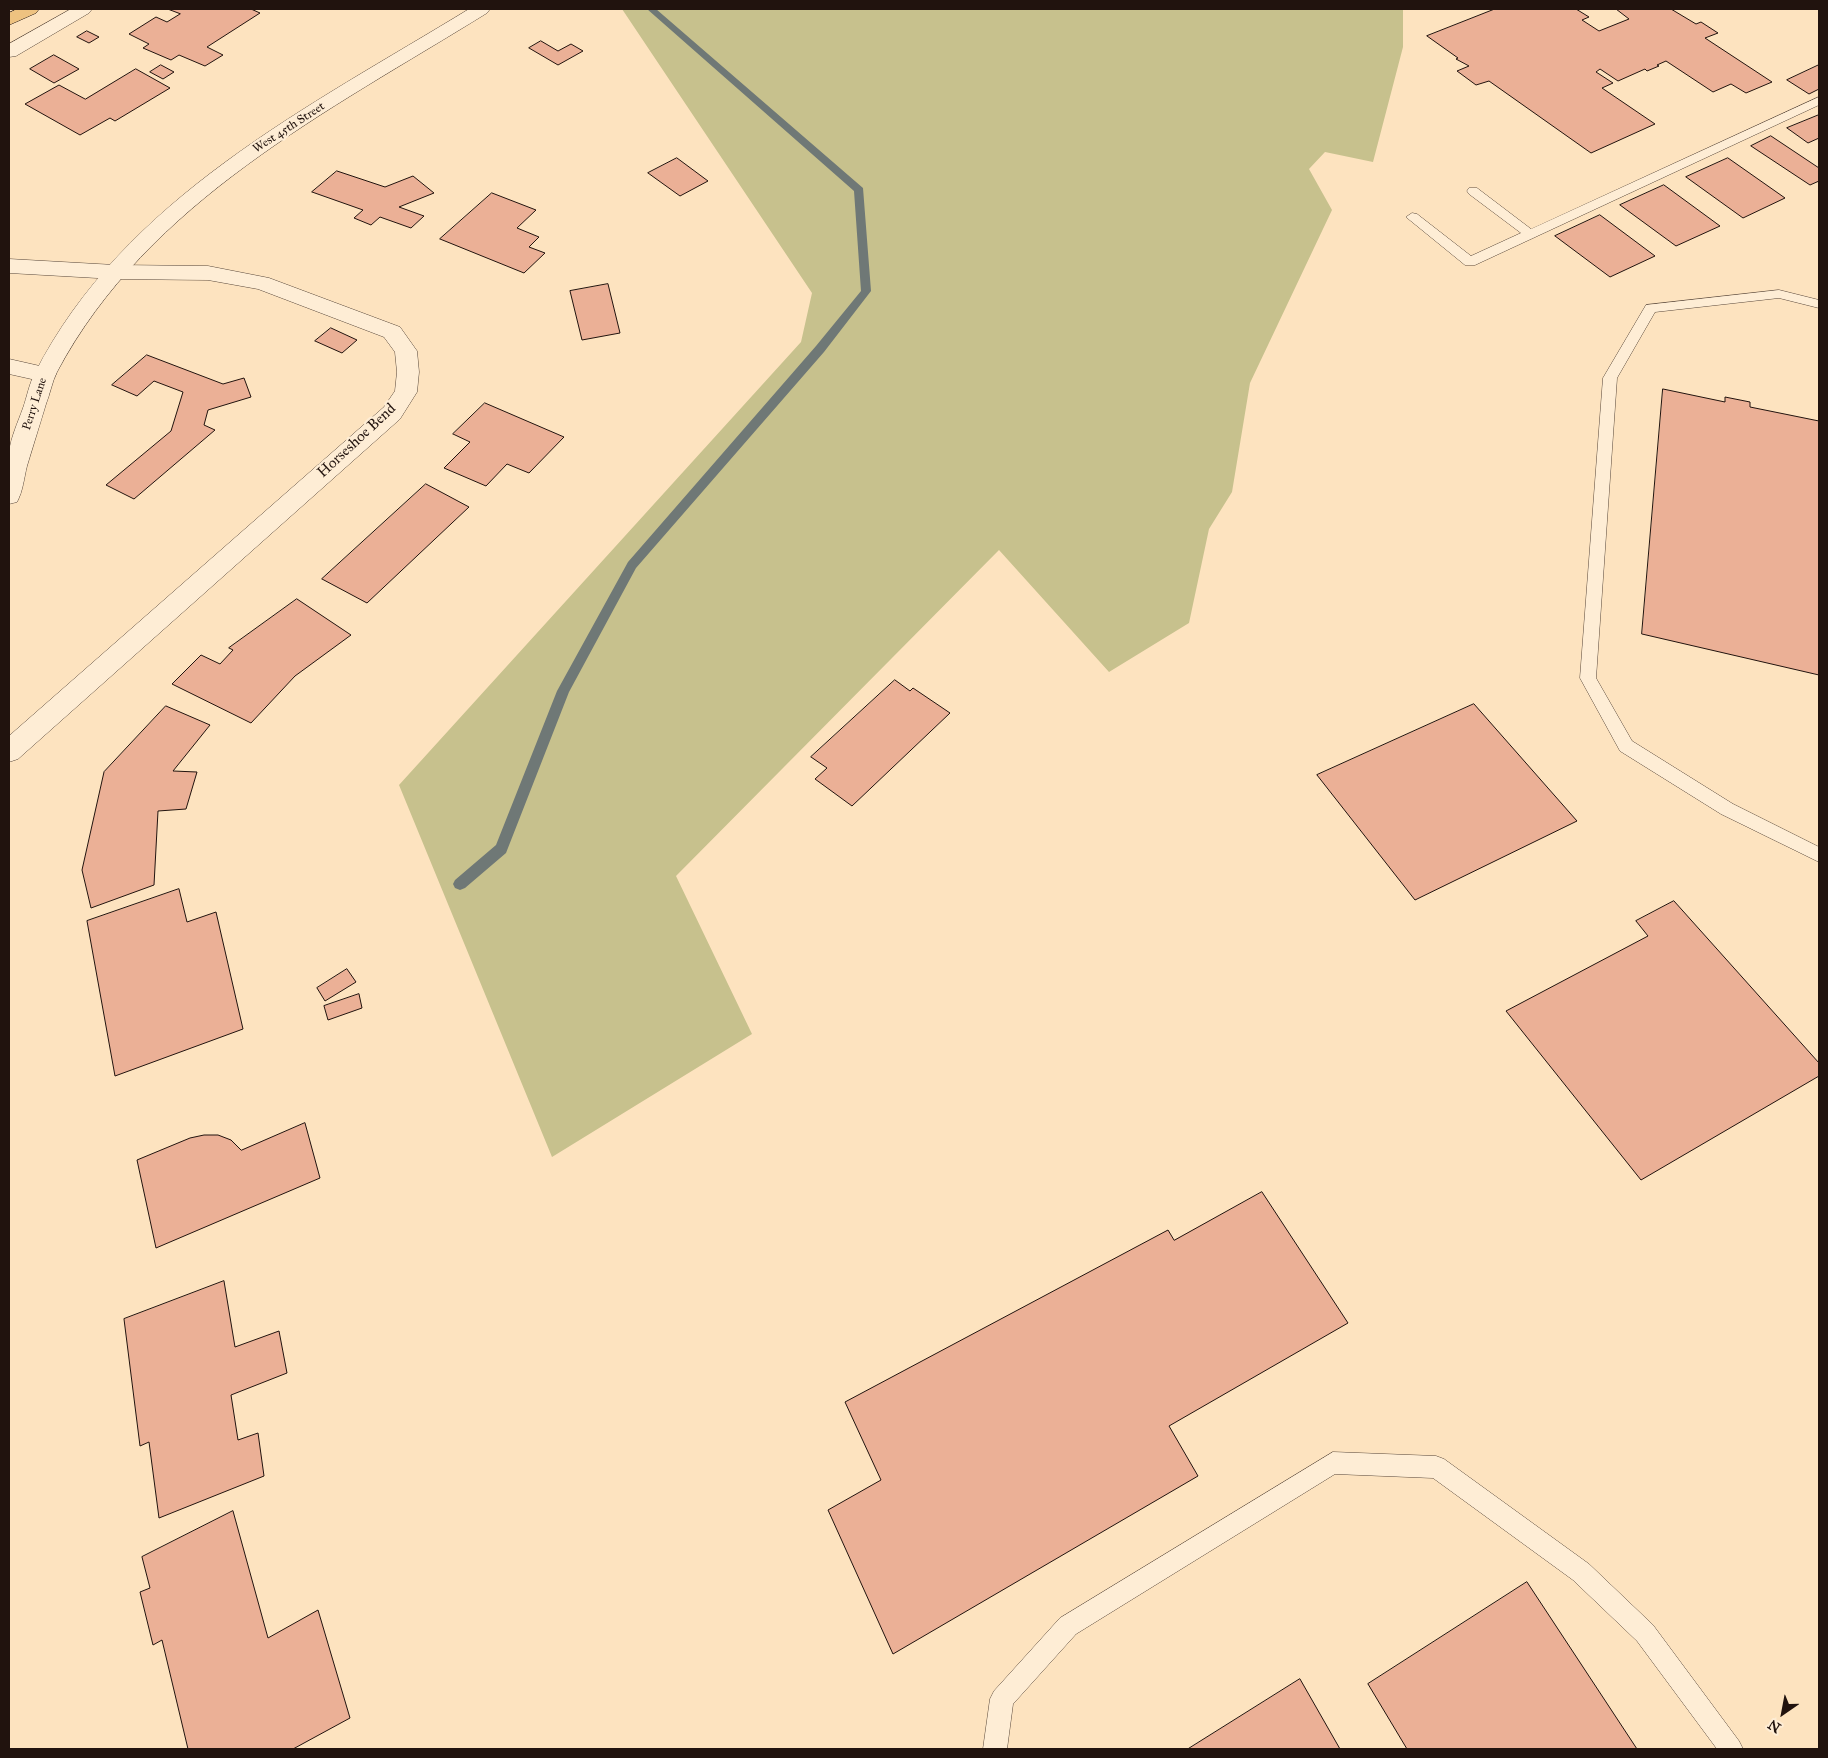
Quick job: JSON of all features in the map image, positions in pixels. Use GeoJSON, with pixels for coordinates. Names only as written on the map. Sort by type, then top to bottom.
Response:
{"type":"FeatureCollection","features":[{"type":"Feature","properties":{"kind":"highway"},"geometry":{"type":"LineString","coordinates":[[9,20],[30,9]]}},
{"type":"Feature","properties":{"kind":"street"},"geometry":{"type":"LineString","coordinates":[[9,52],[83,9]]}},
{"type":"Feature","properties":{"kind":"street","name":"West 45th Street"},"geometry":{"type":"LineString","coordinates":[[115,272],[146,240],[201,190],[262,144],[481,9]]}},
{"type":"Feature","properties":{"kind":"street","name":"Horseshoe Bend"},"geometry":{"type":"LineString","coordinates":[[9,266],[115,272],[208,273],[262,283],[392,332],[406,351],[408,372],[406,392],[392,413],[9,751]]}},
{"type":"Feature","properties":{"kind":"street","name":"Perry Lane"},"geometry":{"type":"LineString","coordinates":[[9,496],[15,467],[44,374],[75,324],[115,272]]}},
{"type":"Feature","properties":{"kind":"street"},"geometry":{"type":"LineString","coordinates":[[9,368],[44,374]]}},
{"type":"Feature","properties":{"kind":"lane"},"geometry":{"type":"LineString","coordinates":[[1412,216],[1470,262],[1819,100]]}},
{"type":"Feature","properties":{"kind":"lane"},"geometry":{"type":"LineString","coordinates":[[1473,191],[1530,234]]}},
{"type":"Feature","properties":{"kind":"lane"},"geometry":{"type":"LineString","coordinates":[[1819,304],[1779,294],[1651,308],[1610,378],[1588,678],[1626,746],[1727,809],[1819,855]]}},
{"type":"Feature","properties":{"kind":"lane"},"geometry":{"type":"LineString","coordinates":[[995,1749],[1002,1699],[1068,1626],[1333,1463],[1436,1467],[1444,1472],[1581,1572],[1645,1633],[1731,1749]]}},
{"type":"Feature","properties":{"kind":"shaded area"},"geometry":{"type":"Polygon","coordinates":[[[622,9],[1403,9],[1403,47],[1373,162],[1325,152],[1309,169],[1332,210],[1250,383],[1232,492],[1209,529],[1189,623],[1109,672],[999,550],[676,876],[752,1034],[552,1157],[399,785],[801,342],[812,293],[622,9]]]}},
{"type":"Feature","properties":{"kind":"building"},"geometry":{"type":"Polygon","coordinates":[[[168,9],[251,9],[260,13],[207,47],[223,55],[205,66],[179,55],[171,60],[143,48],[149,44],[129,34],[156,17],[167,22],[180,14],[168,9]]]}},
{"type":"Feature","properties":{"kind":"building"},"geometry":{"type":"Polygon","coordinates":[[[1495,9],[1576,9],[1589,17],[1582,20],[1599,31],[1629,19],[1616,9],[1671,9],[1696,24],[1701,22],[1718,33],[1705,38],[1772,82],[1746,93],[1731,84],[1713,92],[1666,61],[1647,71],[1645,69],[1618,81],[1600,69],[1596,72],[1613,83],[1602,88],[1655,124],[1591,153],[1489,81],[1476,85],[1457,71],[1469,66],[1456,59],[1458,58],[1427,36],[1495,9]]]}},
{"type":"Feature","properties":{"kind":"building"},"geometry":{"type":"Polygon","coordinates":[[[87,31],[99,37],[89,43],[77,37],[87,31]]]}},
{"type":"Feature","properties":{"kind":"building"},"geometry":{"type":"Polygon","coordinates":[[[541,41],[558,51],[571,44],[583,51],[558,65],[529,48],[541,41]]]}},
{"type":"Feature","properties":{"kind":"building"},"geometry":{"type":"Polygon","coordinates":[[[54,55],[79,69],[54,83],[30,69],[54,55]]]}},
{"type":"Feature","properties":{"kind":"building"},"geometry":{"type":"Polygon","coordinates":[[[161,65],[174,72],[163,79],[150,72],[161,65]]]}},
{"type":"Feature","properties":{"kind":"building"},"geometry":{"type":"Polygon","coordinates":[[[1819,65],[1819,89],[1809,94],[1787,80],[1819,65]]]}},
{"type":"Feature","properties":{"kind":"building"},"geometry":{"type":"Polygon","coordinates":[[[136,69],[170,88],[115,121],[110,118],[80,135],[25,104],[59,85],[85,99],[136,69]]]}},
{"type":"Feature","properties":{"kind":"building"},"geometry":{"type":"Polygon","coordinates":[[[1819,115],[1819,138],[1808,143],[1787,128],[1819,115]]]}},
{"type":"Feature","properties":{"kind":"building"},"geometry":{"type":"Polygon","coordinates":[[[1771,136],[1819,168],[1819,181],[1810,185],[1751,146],[1771,136]]]}},
{"type":"Feature","properties":{"kind":"building"},"geometry":{"type":"Polygon","coordinates":[[[677,158],[708,181],[680,196],[648,173],[677,158]]]}},
{"type":"Feature","properties":{"kind":"building"},"geometry":{"type":"Polygon","coordinates":[[[1728,158],[1785,198],[1743,218],[1686,177],[1728,158]]]}},
{"type":"Feature","properties":{"kind":"building"},"geometry":{"type":"Polygon","coordinates":[[[337,171],[385,187],[413,176],[434,193],[399,207],[424,216],[411,228],[380,217],[371,225],[354,218],[363,210],[312,192],[337,171]]]}},
{"type":"Feature","properties":{"kind":"building"},"geometry":{"type":"Polygon","coordinates":[[[1664,185],[1720,226],[1676,246],[1620,205],[1664,185]]]}},
{"type":"Feature","properties":{"kind":"building"},"geometry":{"type":"Polygon","coordinates":[[[492,193],[536,210],[517,228],[539,237],[529,247],[545,253],[524,273],[440,239],[492,193]]]}},
{"type":"Feature","properties":{"kind":"building"},"geometry":{"type":"Polygon","coordinates":[[[1600,215],[1655,256],[1610,277],[1555,236],[1600,215]]]}},
{"type":"Feature","properties":{"kind":"building"},"geometry":{"type":"Polygon","coordinates":[[[608,284],[620,333],[582,340],[570,291],[608,284]]]}},
{"type":"Feature","properties":{"kind":"building"},"geometry":{"type":"Polygon","coordinates":[[[331,328],[357,340],[342,353],[315,341],[331,328]]]}},
{"type":"Feature","properties":{"kind":"building"},"geometry":{"type":"Polygon","coordinates":[[[147,355],[223,384],[244,378],[251,397],[208,410],[204,425],[215,430],[134,499],[106,485],[171,431],[183,392],[154,381],[137,396],[112,385],[147,355]]]}},
{"type":"Feature","properties":{"kind":"building"},"geometry":{"type":"Polygon","coordinates":[[[1663,389],[1725,402],[1725,397],[1750,402],[1750,407],[1819,421],[1819,675],[1642,634],[1663,389]]]}},
{"type":"Feature","properties":{"kind":"building"},"geometry":{"type":"Polygon","coordinates":[[[485,403],[564,437],[529,473],[507,464],[486,486],[444,468],[470,442],[453,434],[485,403]]]}},
{"type":"Feature","properties":{"kind":"building"},"geometry":{"type":"Polygon","coordinates":[[[426,484],[469,507],[367,603],[322,579],[426,484]]]}},
{"type":"Feature","properties":{"kind":"building"},"geometry":{"type":"Polygon","coordinates":[[[297,599],[351,635],[295,676],[251,723],[172,684],[201,655],[220,664],[233,650],[229,648],[297,599]]]}},
{"type":"Feature","properties":{"kind":"building"},"geometry":{"type":"Polygon","coordinates":[[[895,680],[910,691],[913,688],[950,713],[852,806],[815,779],[827,768],[811,757],[895,680]]]}},
{"type":"Feature","properties":{"kind":"building"},"geometry":{"type":"Polygon","coordinates":[[[1474,704],[1577,821],[1415,900],[1317,775],[1474,704]]]}},
{"type":"Feature","properties":{"kind":"building"},"geometry":{"type":"Polygon","coordinates":[[[166,706],[210,725],[173,771],[197,772],[186,809],[158,811],[154,885],[91,908],[82,870],[104,772],[166,706]]]}},
{"type":"Feature","properties":{"kind":"building"},"geometry":{"type":"Polygon","coordinates":[[[179,889],[187,922],[216,912],[243,1029],[115,1076],[87,921],[179,889]]]}},
{"type":"Feature","properties":{"kind":"building"},"geometry":{"type":"Polygon","coordinates":[[[1674,901],[1819,1063],[1819,1076],[1641,1180],[1506,1011],[1648,936],[1636,921],[1674,901]]]}},
{"type":"Feature","properties":{"kind":"building"},"geometry":{"type":"Polygon","coordinates":[[[347,969],[356,982],[325,1001],[317,988],[347,969]]]}},
{"type":"Feature","properties":{"kind":"building"},"geometry":{"type":"Polygon","coordinates":[[[359,994],[362,1008],[328,1020],[324,1006],[359,994]]]}},
{"type":"Feature","properties":{"kind":"building"},"geometry":{"type":"Polygon","coordinates":[[[305,1123],[320,1178],[156,1248],[137,1160],[190,1138],[204,1135],[218,1135],[231,1140],[241,1150],[305,1123]]]}},
{"type":"Feature","properties":{"kind":"building"},"geometry":{"type":"Polygon","coordinates":[[[1262,1192],[1348,1323],[1169,1426],[1198,1476],[893,1654],[828,1510],[881,1480],[845,1402],[1168,1230],[1174,1240],[1262,1192]]]}},
{"type":"Feature","properties":{"kind":"building"},"geometry":{"type":"Polygon","coordinates":[[[224,1281],[235,1347],[279,1331],[287,1373],[231,1395],[238,1440],[258,1433],[264,1476],[159,1518],[149,1442],[140,1446],[124,1319],[224,1281]]]}},
{"type":"Feature","properties":{"kind":"building"},"geometry":{"type":"Polygon","coordinates":[[[233,1511],[268,1638],[318,1610],[350,1718],[293,1749],[188,1749],[162,1640],[153,1645],[140,1592],[150,1588],[142,1557],[233,1511]]]}},
{"type":"Feature","properties":{"kind":"building"},"geometry":{"type":"Polygon","coordinates":[[[1527,1582],[1637,1749],[1407,1749],[1368,1684],[1527,1582]]]}},
{"type":"Feature","properties":{"kind":"building"},"geometry":{"type":"Polygon","coordinates":[[[1300,1679],[1340,1749],[1188,1749],[1300,1679]]]}},
{"type":"Feature","properties":{"kind":"waterway"},"geometry":{"type":"LineString","coordinates":[[460,884],[501,849],[563,691],[632,565],[820,349],[866,291],[859,190],[651,9]]}}]}
